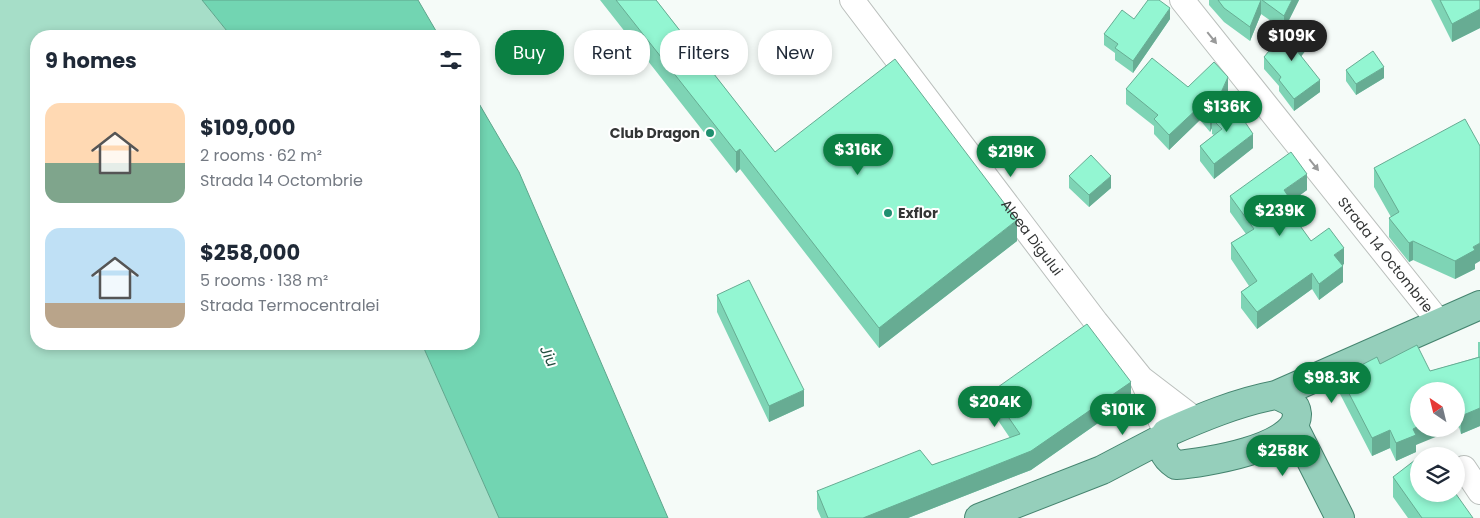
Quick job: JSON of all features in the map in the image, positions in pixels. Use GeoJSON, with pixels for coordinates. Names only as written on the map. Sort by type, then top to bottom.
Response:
{"type":"FeatureCollection","features":[{"type":"Feature","properties":{"kind":"main road"},"geometry":{"type":"LineString","coordinates":[[1102,470],[1202,463],[1257,448],[1277,440],[1288,410],[1338,368],[1480,305]]}},
{"type":"Feature","properties":{"kind":"main road"},"geometry":{"type":"LineString","coordinates":[[979,518],[1102,470],[1196,420],[1260,398],[1288,410],[1340,518]]}},
{"type":"Feature","properties":{"kind":"main road"},"geometry":{"type":"LineString","coordinates":[[1164,436],[1163,453],[1176,464]]}},
{"type":"Feature","properties":{"kind":"main road"},"geometry":{"type":"LineString","coordinates":[[1257,448],[1272,448],[1281,451],[1319,476]]}},
{"type":"Feature","properties":{"kind":"street","name":"Aleea Digului"},"geometry":{"type":"LineString","coordinates":[[852,0],[1096,322],[1141,378],[1196,420]]}},
{"type":"Feature","properties":{"kind":"street","name":"Strada 14 Octombrie"},"geometry":{"type":"LineString","coordinates":[[1182,0],[1440,323]]}},
{"type":"Feature","properties":{"kind":"street","name":"Aleea Digului"},"geometry":{"type":"LineString","coordinates":[[1141,378],[1164,436]]}},
{"type":"Feature","properties":{"kind":"street"},"geometry":{"type":"LineString","coordinates":[[1465,470],[1480,492]]}},
{"type":"Feature","properties":{"kind":"shaded area"},"geometry":{"type":"Polygon","coordinates":[[[0,0],[202,0],[226,30],[30,30],[30,350],[425,350],[499,518],[0,518],[0,0]]]}},
{"type":"Feature","properties":{"kind":"water"},"geometry":{"type":"Polygon","coordinates":[[[202,0],[418,0],[436,30],[226,30],[202,0]]]}},
{"type":"Feature","properties":{"kind":"water","name":"Jiu"},"geometry":{"type":"Polygon","coordinates":[[[480,105],[519,172],[668,518],[499,518],[425,350],[480,350],[480,105]]]}},
{"type":"Feature","properties":{"kind":"building","name":"Exflor"},"geometry":{"type":"Polygon","coordinates":[[[616,0],[656,0],[679,30],[660,30],[660,56],[650,43],[650,30],[640,30],[616,0]]]}},
{"type":"Feature","properties":{"kind":"building"},"geometry":{"type":"Polygon","coordinates":[[[1148,0],[1159,0],[1170,8],[1133,61],[1115,48],[1118,44],[1104,34],[1122,10],[1134,19],[1148,0]]]}},
{"type":"Feature","properties":{"kind":"building"},"geometry":{"type":"Polygon","coordinates":[[[1218,0],[1261,0],[1250,27],[1224,8],[1218,0]]]}},
{"type":"Feature","properties":{"kind":"building"},"geometry":{"type":"Polygon","coordinates":[[[1262,0],[1292,0],[1284,16],[1262,0]]]}},
{"type":"Feature","properties":{"kind":"building"},"geometry":{"type":"Polygon","coordinates":[[[1440,0],[1480,0],[1480,9],[1452,24],[1440,0]]]}},
{"type":"Feature","properties":{"kind":"building"},"geometry":{"type":"Polygon","coordinates":[[[1294,21],[1309,35],[1297,51],[1320,80],[1294,99],[1279,80],[1281,77],[1264,57],[1294,21]]]}},
{"type":"Feature","properties":{"kind":"building"},"geometry":{"type":"Polygon","coordinates":[[[1373,51],[1384,67],[1356,84],[1346,70],[1373,51]]]}},
{"type":"Feature","properties":{"kind":"building"},"geometry":{"type":"Polygon","coordinates":[[[1152,58],[1188,87],[1214,62],[1228,77],[1210,117],[1200,106],[1169,135],[1154,119],[1158,115],[1126,89],[1152,58]]]}},
{"type":"Feature","properties":{"kind":"building","name":"Exflor"},"geometry":{"type":"Polygon","coordinates":[[[895,59],[1017,220],[879,328],[740,149],[736,152],[675,75],[715,75],[775,152],[895,59]]]}},
{"type":"Feature","properties":{"kind":"building"},"geometry":{"type":"Polygon","coordinates":[[[1229,98],[1253,134],[1214,164],[1200,146],[1222,129],[1212,119],[1229,98]]]}},
{"type":"Feature","properties":{"kind":"building"},"geometry":{"type":"Polygon","coordinates":[[[1465,119],[1480,146],[1480,243],[1473,247],[1475,250],[1455,261],[1413,241],[1409,243],[1389,218],[1399,212],[1374,168],[1465,119]]]}},
{"type":"Feature","properties":{"kind":"building"},"geometry":{"type":"Polygon","coordinates":[[[1291,152],[1307,174],[1284,190],[1299,212],[1293,216],[1311,241],[1329,228],[1344,248],[1334,255],[1343,266],[1319,284],[1312,273],[1257,312],[1241,292],[1257,281],[1231,243],[1254,229],[1230,196],[1291,152]]]}},
{"type":"Feature","properties":{"kind":"building"},"geometry":{"type":"Polygon","coordinates":[[[1091,155],[1111,176],[1089,195],[1069,176],[1091,155]]]}},
{"type":"Feature","properties":{"kind":"building"},"geometry":{"type":"Polygon","coordinates":[[[749,280],[804,390],[769,406],[717,295],[749,280]]]}},
{"type":"Feature","properties":{"kind":"building"},"geometry":{"type":"Polygon","coordinates":[[[1087,324],[1131,382],[1031,451],[863,518],[828,518],[817,491],[920,450],[932,465],[1020,434],[991,392],[1087,324]]]}},
{"type":"Feature","properties":{"kind":"building"},"geometry":{"type":"Polygon","coordinates":[[[1417,345],[1430,371],[1480,357],[1480,408],[1465,414],[1465,382],[1410,382],[1410,437],[1396,443],[1390,430],[1372,438],[1340,376],[1377,357],[1380,364],[1417,345]]]}},
{"type":"Feature","properties":{"kind":"building"},"geometry":{"type":"Polygon","coordinates":[[[1410,464],[1410,501],[1393,477],[1410,464]]]}},
{"type":"Feature","properties":{"kind":"building"},"geometry":{"type":"Polygon","coordinates":[[[1411,502],[1462,502],[1473,518],[1422,518],[1411,502]]]}},
{"type":"Feature","properties":{"kind":"place","name":"Club Dragon"},"geometry":{"type":"Point","coordinates":[710,133]}},
{"type":"Feature","properties":{"kind":"place","name":"Exflor"},"geometry":{"type":"Point","coordinates":[888,213]}}]}
